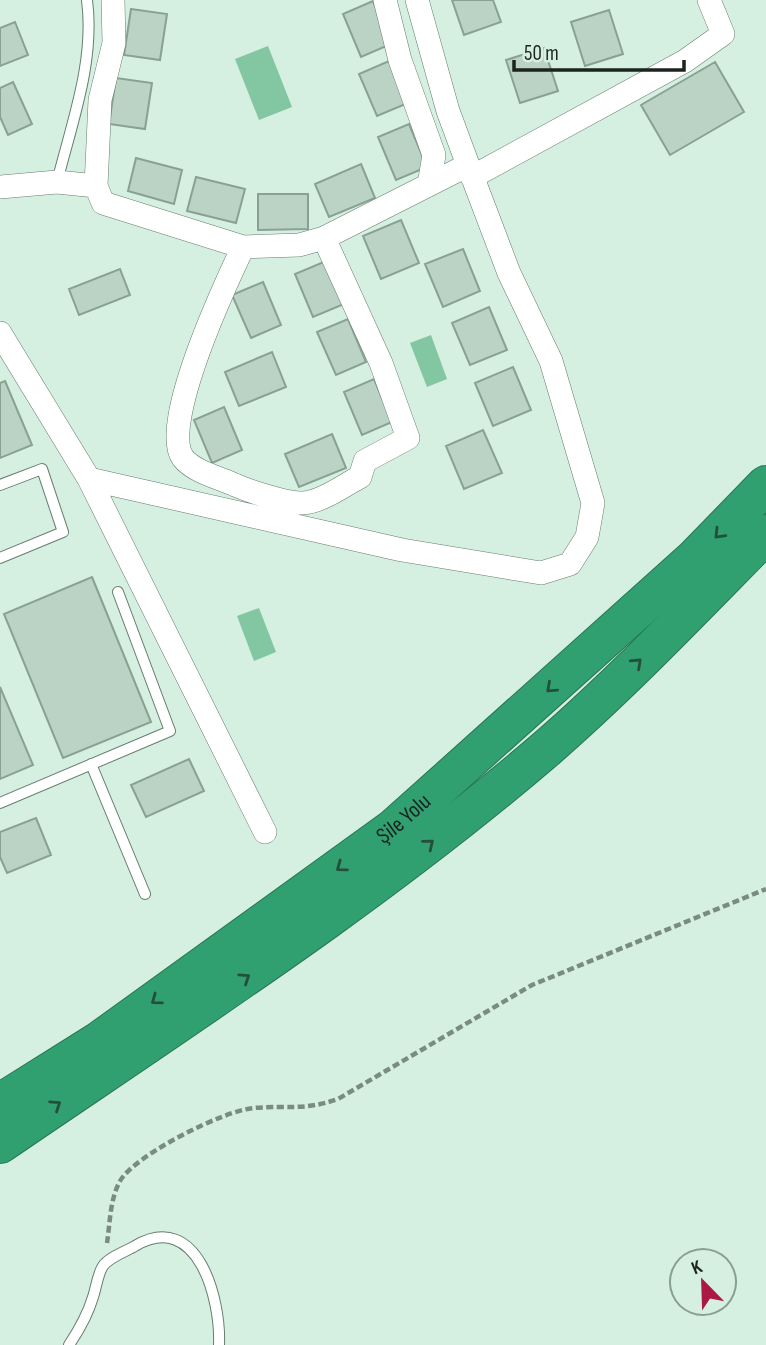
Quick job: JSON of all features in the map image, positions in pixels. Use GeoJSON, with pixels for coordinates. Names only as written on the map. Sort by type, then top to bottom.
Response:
{"type":"FeatureCollection","features":[{"type":"Feature","properties":{"kind":"highway","name":"Şile Yolu"},"geometry":{"type":"LineString","coordinates":[[0,1103],[99,1041],[394,828],[694,559],[766,485]]}},
{"type":"Feature","properties":{"kind":"highway","name":"Şile Yolu"},"geometry":{"type":"LineString","coordinates":[[0,1144],[272,959],[412,858],[548,747],[674,627],[766,534]]}},
{"type":"Feature","properties":{"kind":"street"},"geometry":{"type":"LineString","coordinates":[[113,0],[114,43],[100,100],[96,186],[103,202],[243,247],[299,245],[324,238],[429,185],[470,171],[685,61],[723,34],[709,0]]}},
{"type":"Feature","properties":{"kind":"street"},"geometry":{"type":"LineString","coordinates":[[385,0],[401,60],[434,155],[429,185]]}},
{"type":"Feature","properties":{"kind":"street"},"geometry":{"type":"LineString","coordinates":[[89,479],[402,550],[541,573],[570,564],[587,537],[593,503],[551,361],[509,273],[448,111],[417,0]]}},
{"type":"Feature","properties":{"kind":"street"},"geometry":{"type":"LineString","coordinates":[[0,187],[57,182],[96,186]]}},
{"type":"Feature","properties":{"kind":"street"},"geometry":{"type":"LineString","coordinates":[[243,247],[204,335],[188,382],[179,433],[181,456],[190,466],[242,488],[302,503],[360,477],[365,461],[408,438],[381,363],[324,238]]}},
{"type":"Feature","properties":{"kind":"street"},"geometry":{"type":"LineString","coordinates":[[0,333],[89,479],[265,832]]}},
{"type":"Feature","properties":{"kind":"lane"},"geometry":{"type":"LineString","coordinates":[[57,182],[85,69],[91,31],[87,0]]}},
{"type":"Feature","properties":{"kind":"lane"},"geometry":{"type":"LineString","coordinates":[[0,485],[42,469],[64,532],[0,558]]}},
{"type":"Feature","properties":{"kind":"lane"},"geometry":{"type":"LineString","coordinates":[[0,803],[170,731],[118,592]]}},
{"type":"Feature","properties":{"kind":"lane"},"geometry":{"type":"LineString","coordinates":[[91,764],[145,894]]}},
{"type":"Feature","properties":{"kind":"lane"},"geometry":{"type":"LineString","coordinates":[[69,1345],[84,1320],[103,1265],[152,1238],[168,1237],[182,1243],[197,1257],[210,1283],[218,1313],[219,1345]]}},
{"type":"Feature","properties":{"kind":"path"},"geometry":{"type":"LineString","coordinates":[[103,1265],[113,1202],[125,1173],[213,1119],[241,1110],[302,1109],[338,1099],[532,985],[766,888]]}},
{"type":"Feature","properties":{"kind":"shaded area"},"geometry":{"type":"Polygon","coordinates":[[[268,46],[292,107],[259,120],[235,59],[268,46]]]}},
{"type":"Feature","properties":{"kind":"shaded area"},"geometry":{"type":"Polygon","coordinates":[[[431,335],[447,379],[427,387],[410,343],[431,335]]]}},
{"type":"Feature","properties":{"kind":"shaded area"},"geometry":{"type":"Polygon","coordinates":[[[259,608],[276,652],[254,661],[237,616],[259,608]]]}},
{"type":"Feature","properties":{"kind":"building"},"geometry":{"type":"Polygon","coordinates":[[[452,0],[493,0],[501,22],[464,35],[452,0]]]}},
{"type":"Feature","properties":{"kind":"building"},"geometry":{"type":"Polygon","coordinates":[[[373,1],[391,44],[361,57],[343,14],[373,1]]]}},
{"type":"Feature","properties":{"kind":"building"},"geometry":{"type":"Polygon","coordinates":[[[131,9],[167,14],[160,60],[124,55],[131,9]]]}},
{"type":"Feature","properties":{"kind":"building"},"geometry":{"type":"Polygon","coordinates":[[[609,10],[623,54],[585,66],[571,22],[609,10]]]}},
{"type":"Feature","properties":{"kind":"building"},"geometry":{"type":"Polygon","coordinates":[[[15,22],[28,55],[0,66],[0,28],[15,22]]]}},
{"type":"Feature","properties":{"kind":"building"},"geometry":{"type":"Polygon","coordinates":[[[544,48],[558,91],[520,103],[506,60],[544,48]]]}},
{"type":"Feature","properties":{"kind":"building"},"geometry":{"type":"Polygon","coordinates":[[[389,61],[408,103],[377,116],[359,74],[389,61]]]}},
{"type":"Feature","properties":{"kind":"building"},"geometry":{"type":"Polygon","coordinates":[[[715,62],[744,112],[670,155],[641,105],[715,62]]]}},
{"type":"Feature","properties":{"kind":"building"},"geometry":{"type":"Polygon","coordinates":[[[116,78],[152,83],[145,129],[109,124],[116,78]]]}},
{"type":"Feature","properties":{"kind":"building"},"geometry":{"type":"Polygon","coordinates":[[[13,82],[32,124],[8,135],[0,117],[0,88],[13,82]]]}},
{"type":"Feature","properties":{"kind":"building"},"geometry":{"type":"Polygon","coordinates":[[[409,124],[427,167],[396,180],[378,137],[409,124]]]}},
{"type":"Feature","properties":{"kind":"building"},"geometry":{"type":"Polygon","coordinates":[[[136,158],[182,170],[174,204],[128,191],[136,158]]]}},
{"type":"Feature","properties":{"kind":"building"},"geometry":{"type":"Polygon","coordinates":[[[361,164],[375,198],[329,217],[315,184],[361,164]]]}},
{"type":"Feature","properties":{"kind":"building"},"geometry":{"type":"Polygon","coordinates":[[[196,177],[245,189],[236,223],[187,211],[196,177]]]}},
{"type":"Feature","properties":{"kind":"building"},"geometry":{"type":"Polygon","coordinates":[[[258,194],[308,194],[308,229],[258,230],[258,194]]]}},
{"type":"Feature","properties":{"kind":"building"},"geometry":{"type":"Polygon","coordinates":[[[401,220],[419,263],[381,279],[363,236],[401,220]]]}},
{"type":"Feature","properties":{"kind":"building"},"geometry":{"type":"Polygon","coordinates":[[[463,249],[480,291],[443,307],[425,264],[463,249]]]}},
{"type":"Feature","properties":{"kind":"building"},"geometry":{"type":"Polygon","coordinates":[[[326,261],[344,304],[313,317],[295,274],[326,261]]]}},
{"type":"Feature","properties":{"kind":"building"},"geometry":{"type":"Polygon","coordinates":[[[120,269],[130,295],[79,315],[69,289],[120,269]]]}},
{"type":"Feature","properties":{"kind":"building"},"geometry":{"type":"Polygon","coordinates":[[[263,282],[281,325],[251,338],[232,295],[263,282]]]}},
{"type":"Feature","properties":{"kind":"building"},"geometry":{"type":"Polygon","coordinates":[[[489,307],[507,350],[470,365],[452,323],[489,307]]]}},
{"type":"Feature","properties":{"kind":"building"},"geometry":{"type":"Polygon","coordinates":[[[348,319],[366,362],[336,375],[317,332],[348,319]]]}},
{"type":"Feature","properties":{"kind":"building"},"geometry":{"type":"Polygon","coordinates":[[[272,352],[286,387],[239,406],[225,372],[272,352]]]}},
{"type":"Feature","properties":{"kind":"building"},"geometry":{"type":"Polygon","coordinates":[[[513,367],[531,410],[493,426],[475,383],[513,367]]]}},
{"type":"Feature","properties":{"kind":"building"},"geometry":{"type":"Polygon","coordinates":[[[374,379],[392,422],[362,435],[344,392],[374,379]]]}},
{"type":"Feature","properties":{"kind":"building"},"geometry":{"type":"Polygon","coordinates":[[[5,381],[32,445],[0,458],[0,383],[5,381]]]}},
{"type":"Feature","properties":{"kind":"building"},"geometry":{"type":"Polygon","coordinates":[[[224,407],[242,450],[212,463],[194,420],[224,407]]]}},
{"type":"Feature","properties":{"kind":"building"},"geometry":{"type":"Polygon","coordinates":[[[483,430],[502,473],[464,489],[446,446],[483,430]]]}},
{"type":"Feature","properties":{"kind":"building"},"geometry":{"type":"Polygon","coordinates":[[[332,434],[346,468],[299,487],[285,454],[332,434]]]}},
{"type":"Feature","properties":{"kind":"building"},"geometry":{"type":"Polygon","coordinates":[[[92,577],[151,722],[63,758],[4,614],[92,577]]]}},
{"type":"Feature","properties":{"kind":"building"},"geometry":{"type":"Polygon","coordinates":[[[0,687],[33,765],[0,779],[0,687]]]}},
{"type":"Feature","properties":{"kind":"building"},"geometry":{"type":"Polygon","coordinates":[[[189,759],[204,791],[146,817],[131,785],[189,759]]]}},
{"type":"Feature","properties":{"kind":"building"},"geometry":{"type":"Polygon","coordinates":[[[36,818],[51,855],[7,873],[0,857],[0,832],[36,818]]]}}]}
